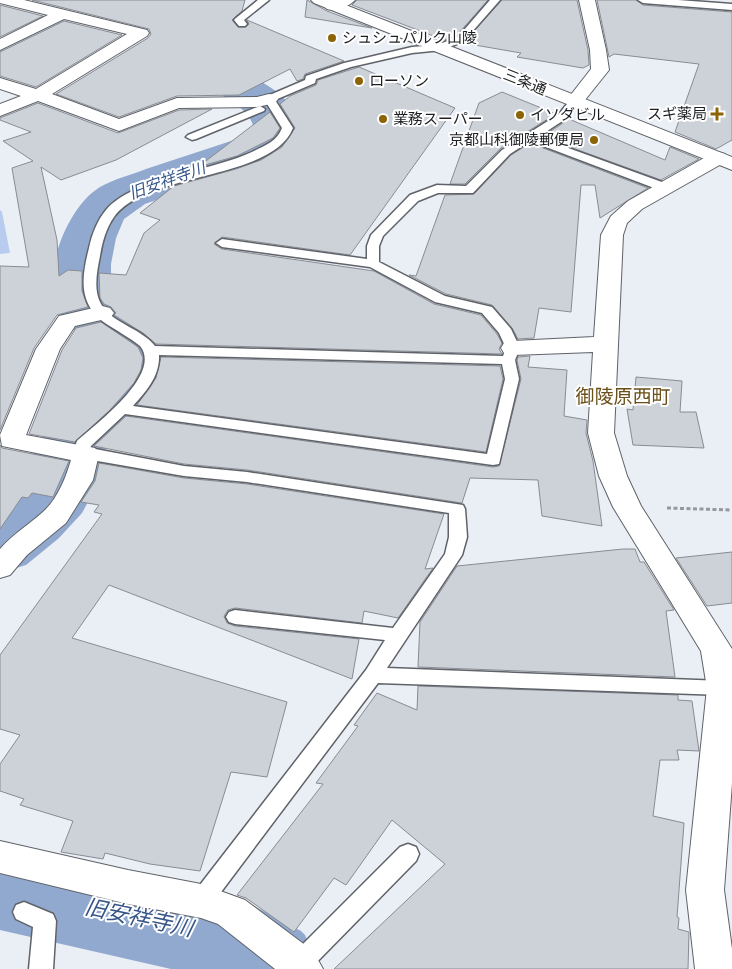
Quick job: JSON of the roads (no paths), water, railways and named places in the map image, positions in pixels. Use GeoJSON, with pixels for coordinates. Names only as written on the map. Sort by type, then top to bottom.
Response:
{"type":"FeatureCollection","features":[{"type":"Feature","properties":{"kind":"street"},"geometry":{"type":"LineString","coordinates":[[0,111],[38,95],[141,33],[5,0]]}},
{"type":"Feature","properties":{"kind":"street"},"geometry":{"type":"LineString","coordinates":[[574,101],[600,70],[598,50],[585,0]]}},
{"type":"Feature","properties":{"kind":"street","name":"三条通"},"geometry":{"type":"LineString","coordinates":[[333,2],[438,48],[725,161]]}},
{"type":"Feature","properties":{"kind":"street"},"geometry":{"type":"LineString","coordinates":[[0,45],[62,14]]}},
{"type":"Feature","properties":{"kind":"street"},"geometry":{"type":"LineString","coordinates":[[0,83],[119,125],[177,103],[265,104]]}},
{"type":"Feature","properties":{"kind":"street"},"geometry":{"type":"LineString","coordinates":[[715,969],[705,890],[723,688],[717,650],[626,507],[613,476],[602,433],[612,235],[618,220],[635,205],[666,188],[725,161]]}},
{"type":"Feature","properties":{"kind":"street"},"geometry":{"type":"LineString","coordinates":[[0,568],[17,548],[56,516],[79,480],[75,452],[11,440],[48,349],[67,321],[95,315]]}},
{"type":"Feature","properties":{"kind":"street"},"geometry":{"type":"LineString","coordinates":[[510,354],[606,344]]}},
{"type":"Feature","properties":{"kind":"street"},"geometry":{"type":"LineString","coordinates":[[0,857],[128,887],[202,901],[231,912],[301,966]]}},
{"type":"Feature","properties":{"kind":"lane"},"geometry":{"type":"LineString","coordinates":[[242,24],[239,20],[264,0]]}},
{"type":"Feature","properties":{"kind":"lane"},"geometry":{"type":"LineString","coordinates":[[192,137],[311,81],[310,78],[320,73],[348,64],[412,50],[438,48],[462,39],[495,0]]}},
{"type":"Feature","properties":{"kind":"lane"},"geometry":{"type":"LineString","coordinates":[[643,0],[732,7]]}},
{"type":"Feature","properties":{"kind":"lane"},"geometry":{"type":"LineString","coordinates":[[373,264],[373,246],[377,235],[414,198],[437,189],[470,190],[506,152],[562,116],[574,101]]}},
{"type":"Feature","properties":{"kind":"lane"},"geometry":{"type":"LineString","coordinates":[[265,104],[288,128],[286,136],[277,144],[221,167],[149,189],[121,203],[110,212],[97,242],[91,276],[95,315],[132,334],[151,350],[510,354]]}},
{"type":"Feature","properties":{"kind":"lane"},"geometry":{"type":"LineString","coordinates":[[530,137],[666,188]]}},
{"type":"Feature","properties":{"kind":"lane"},"geometry":{"type":"LineString","coordinates":[[120,408],[493,460],[512,379],[506,332],[487,310],[440,298],[373,264],[222,243]]}},
{"type":"Feature","properties":{"kind":"lane"},"geometry":{"type":"LineString","coordinates":[[75,452],[82,449],[83,444],[120,408],[146,379],[152,366],[151,350]]}},
{"type":"Feature","properties":{"kind":"lane"},"geometry":{"type":"LineString","coordinates":[[75,452],[184,471],[247,478],[457,509],[458,537],[453,555],[373,675],[202,901]]}},
{"type":"Feature","properties":{"kind":"lane"},"geometry":{"type":"LineString","coordinates":[[234,617],[398,635]]}},
{"type":"Feature","properties":{"kind":"lane"},"geometry":{"type":"LineString","coordinates":[[373,675],[723,688]]}},
{"type":"Feature","properties":{"kind":"lane"},"geometry":{"type":"LineString","coordinates":[[301,966],[408,854]]}},
{"type":"Feature","properties":{"kind":"lane"},"geometry":{"type":"LineString","coordinates":[[24,912],[45,921],[41,969]]}},
{"type":"Feature","properties":{"kind":"waterway","name":"旧安祥寺川"},"geometry":{"type":"LineString","coordinates":[[0,547],[33,521],[57,496],[67,476],[66,456],[75,441],[129,380],[137,360],[132,350],[124,342],[92,317],[84,302],[82,278],[85,251],[93,227],[101,214],[111,203],[127,193],[254,149],[269,141],[279,131],[274,116],[263,102],[234,84],[250,53],[236,32],[223,23],[126,0]]}},
{"type":"Feature","properties":{"kind":"waterway","name":"旧安祥寺川"},"geometry":{"type":"LineString","coordinates":[[0,887],[206,931],[265,964],[269,969]]}},
{"type":"Feature","properties":{"kind":"place","name":"シュシュパルク山陵"},"geometry":{"type":"Point","coordinates":[332,38]}},
{"type":"Feature","properties":{"kind":"place","name":"ローソン"},"geometry":{"type":"Point","coordinates":[359,81]}},
{"type":"Feature","properties":{"kind":"place","name":"スギ薬局"},"geometry":{"type":"Point","coordinates":[717,114]}},
{"type":"Feature","properties":{"kind":"place","name":"イソダビル"},"geometry":{"type":"Point","coordinates":[520,115]}},
{"type":"Feature","properties":{"kind":"place","name":"業務スーパー"},"geometry":{"type":"Point","coordinates":[383,119]}},
{"type":"Feature","properties":{"kind":"place","name":"京都山科御陵郵便局"},"geometry":{"type":"Point","coordinates":[594,140]}},
{"type":"Feature","properties":{"kind":"district","name":"御陵原西町"},"geometry":{"type":"Point","coordinates":[623,396]}}]}
